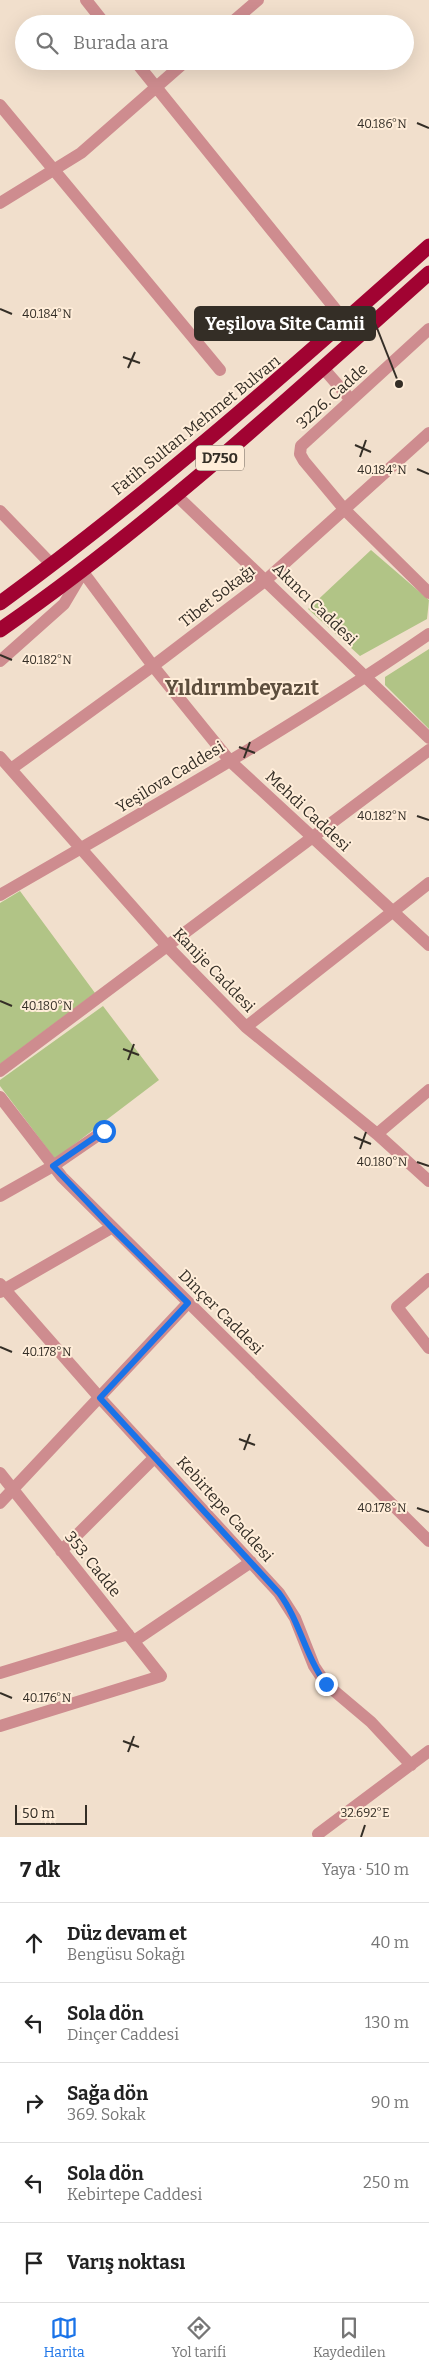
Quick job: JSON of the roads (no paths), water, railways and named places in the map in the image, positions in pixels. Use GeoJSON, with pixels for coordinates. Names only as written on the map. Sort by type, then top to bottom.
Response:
{"type":"FeatureCollection","features":[{"type":"Feature","properties":{"kind":"highway","name":"Fatih Sultan Mehmet Bulvarı"},"geometry":{"type":"LineString","coordinates":[[0,603],[52,565],[268,390],[429,246]]}},
{"type":"Feature","properties":{"kind":"highway","name":"D750"},"geometry":{"type":"LineString","coordinates":[[0,630],[83,572],[176,495],[429,273]]}},
{"type":"Feature","properties":{"kind":"street"},"geometry":{"type":"LineString","coordinates":[[86,0],[98,15]]}},
{"type":"Feature","properties":{"kind":"street"},"geometry":{"type":"LineString","coordinates":[[240,15],[258,0]]}},
{"type":"Feature","properties":{"kind":"street"},"geometry":{"type":"LineString","coordinates":[[143,70],[345,321]]}},
{"type":"Feature","properties":{"kind":"street"},"geometry":{"type":"LineString","coordinates":[[0,203],[53,171],[98,139],[175,70]]}},
{"type":"Feature","properties":{"kind":"street"},"geometry":{"type":"LineString","coordinates":[[0,104],[53,171],[220,370]]}},
{"type":"Feature","properties":{"kind":"street","name":"3226. Cadde"},"geometry":{"type":"LineString","coordinates":[[345,510],[304,461],[300,454],[301,446],[429,329]]}},
{"type":"Feature","properties":{"kind":"street"},"geometry":{"type":"LineString","coordinates":[[323,368],[351,400]]}},
{"type":"Feature","properties":{"kind":"street","name":"Tibet Sokağı"},"geometry":{"type":"LineString","coordinates":[[11,769],[154,666],[266,580],[429,432]]}},
{"type":"Feature","properties":{"kind":"street","name":"Akıncı Caddesi"},"geometry":{"type":"LineString","coordinates":[[176,495],[368,677],[429,738]]}},
{"type":"Feature","properties":{"kind":"street"},"geometry":{"type":"LineString","coordinates":[[345,510],[429,592]]}},
{"type":"Feature","properties":{"kind":"street"},"geometry":{"type":"LineString","coordinates":[[0,511],[52,565]]}},
{"type":"Feature","properties":{"kind":"street"},"geometry":{"type":"LineString","coordinates":[[0,661],[64,604],[83,572]]}},
{"type":"Feature","properties":{"kind":"street","name":"Mehdi Caddesi"},"geometry":{"type":"LineString","coordinates":[[83,572],[154,666],[230,761],[429,945]]}},
{"type":"Feature","properties":{"kind":"street","name":"Yeşilova Caddesi"},"geometry":{"type":"LineString","coordinates":[[0,895],[230,761],[368,677],[429,634]]}},
{"type":"Feature","properties":{"kind":"street"},"geometry":{"type":"LineString","coordinates":[[0,1070],[429,750]]}},
{"type":"Feature","properties":{"kind":"street","name":"Kanije Caddesi"},"geometry":{"type":"LineString","coordinates":[[0,757],[167,946],[246,1028],[376,1134],[429,1181]]}},
{"type":"Feature","properties":{"kind":"street"},"geometry":{"type":"LineString","coordinates":[[246,1028],[391,911],[429,883]]}},
{"type":"Feature","properties":{"kind":"street"},"geometry":{"type":"LineString","coordinates":[[376,1134],[429,1090]]}},
{"type":"Feature","properties":{"kind":"street","name":"Dinçer Caddesi"},"geometry":{"type":"LineString","coordinates":[[1,1100],[53,1166],[112,1228],[429,1541]]}},
{"type":"Feature","properties":{"kind":"street"},"geometry":{"type":"LineString","coordinates":[[0,1196],[53,1166],[104,1131]]}},
{"type":"Feature","properties":{"kind":"street"},"geometry":{"type":"LineString","coordinates":[[2,1288],[112,1228]]}},
{"type":"Feature","properties":{"kind":"street"},"geometry":{"type":"LineString","coordinates":[[429,1279],[397,1307],[429,1348]]}},
{"type":"Feature","properties":{"kind":"street","name":"Kebirtepe Caddesi"},"geometry":{"type":"LineString","coordinates":[[2,1288],[100,1398],[252,1562],[288,1606],[314,1666],[326,1684],[371,1722],[411,1765]]}},
{"type":"Feature","properties":{"kind":"street"},"geometry":{"type":"LineString","coordinates":[[0,1503],[188,1303]]}},
{"type":"Feature","properties":{"kind":"street"},"geometry":{"type":"LineString","coordinates":[[61,1551],[156,1457]]}},
{"type":"Feature","properties":{"kind":"street","name":"353. Cadde"},"geometry":{"type":"LineString","coordinates":[[0,1473],[161,1676],[0,1726]]}},
{"type":"Feature","properties":{"kind":"street"},"geometry":{"type":"LineString","coordinates":[[0,1673],[131,1637],[252,1562]]}},
{"type":"Feature","properties":{"kind":"street"},"geometry":{"type":"LineString","coordinates":[[318,1834],[429,1752]]}},
{"type":"Feature","properties":{"kind":"place","name":"Yeşilova Site Camii"},"geometry":{"type":"Point","coordinates":[399,384]}},
{"type":"Feature","properties":{"kind":"district","name":"Yıldırımbeyazıt"},"geometry":{"type":"Point","coordinates":[242,688]}}]}
